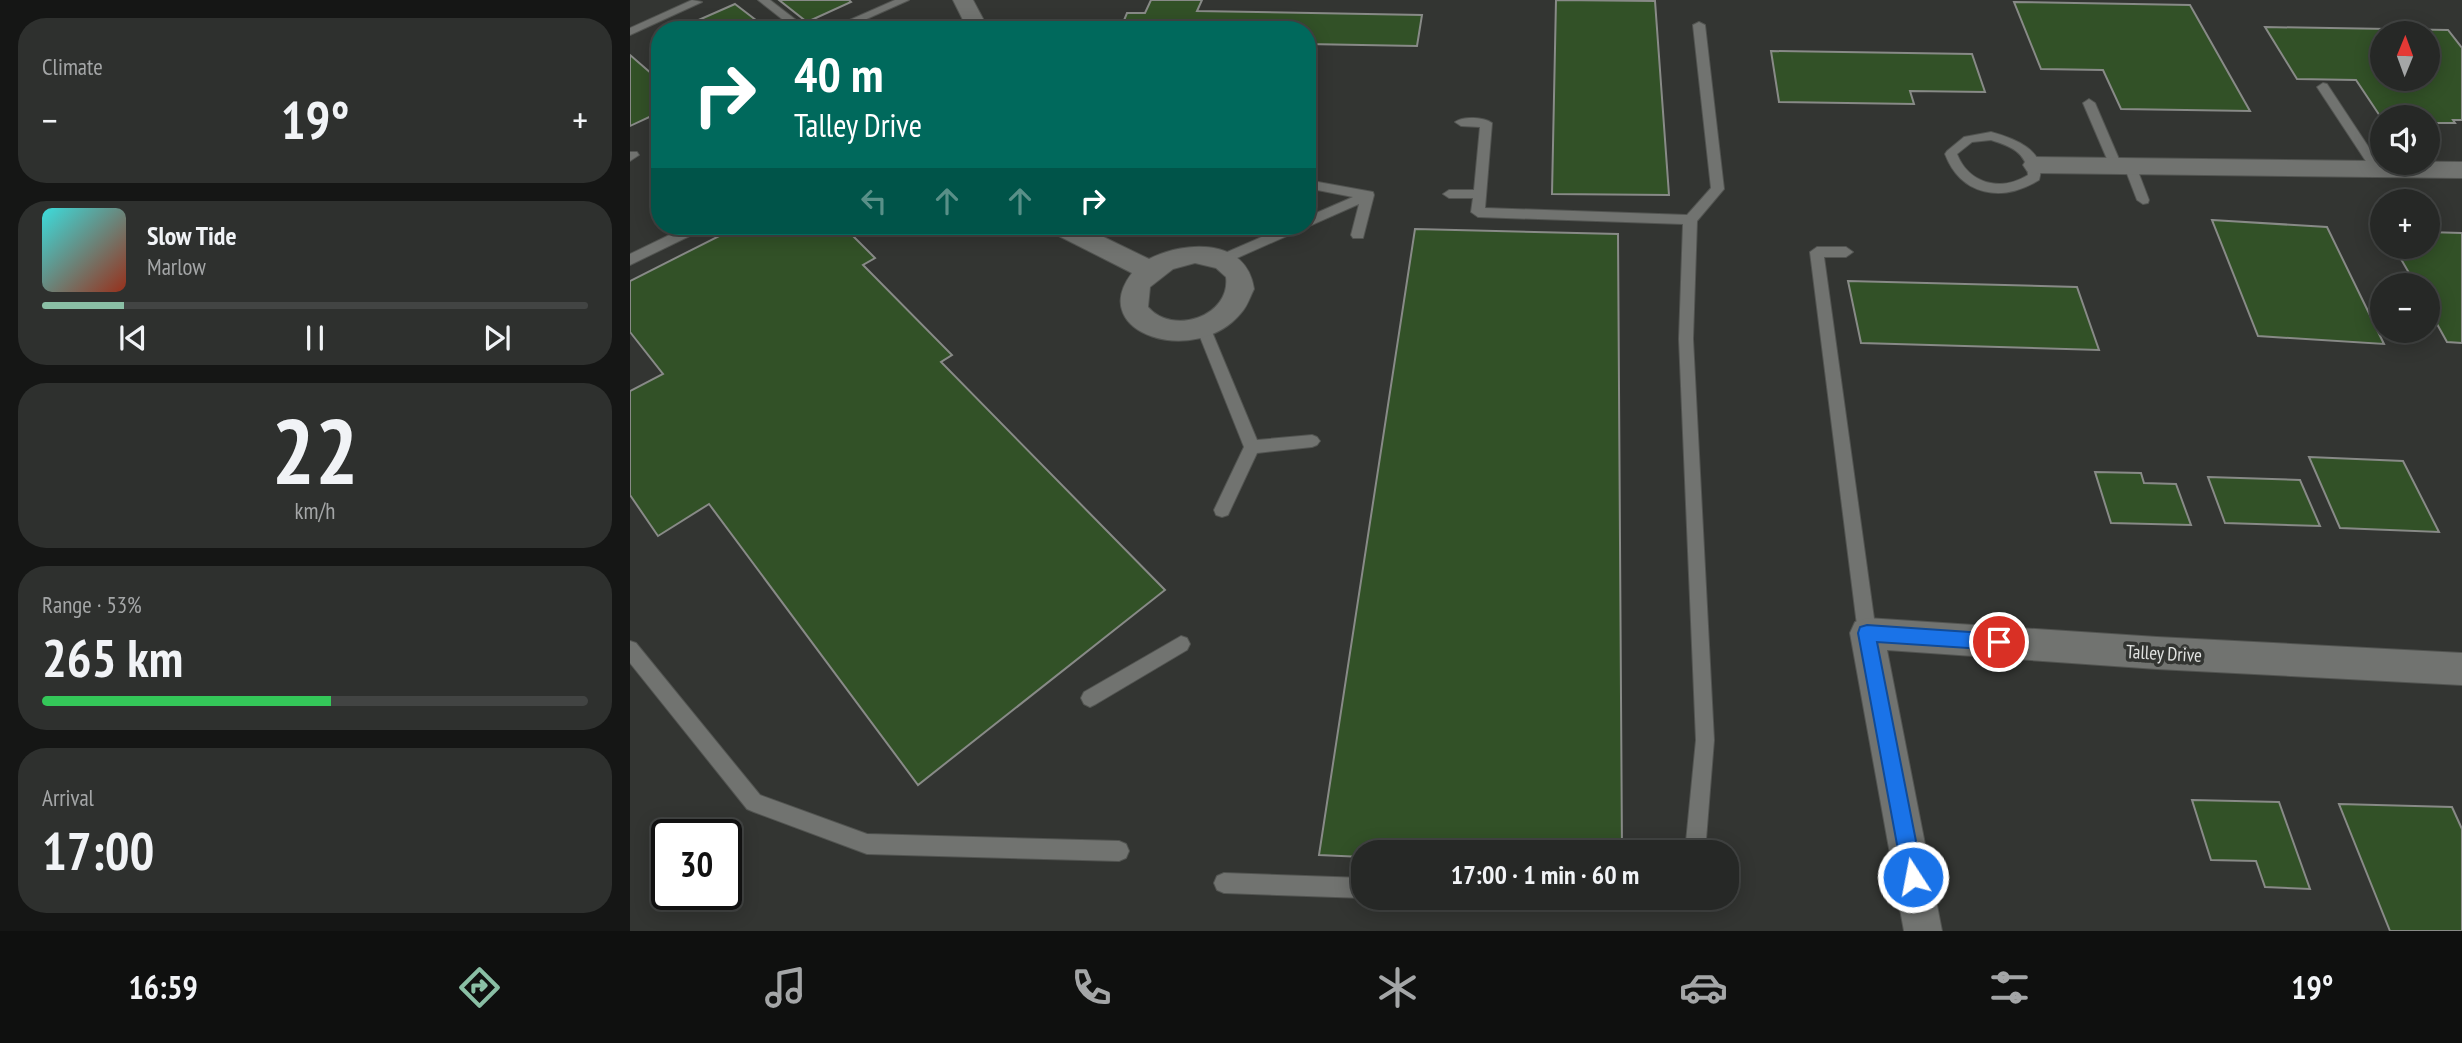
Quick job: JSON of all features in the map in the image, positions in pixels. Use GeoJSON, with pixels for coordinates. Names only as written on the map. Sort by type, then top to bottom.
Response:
{"type":"FeatureCollection","features":[{"type":"Feature","properties":{"kind":"street"},"geometry":{"type":"LineString","coordinates":[[963,0],[975,21]]}},
{"type":"Feature","properties":{"kind":"street"},"geometry":{"type":"LineString","coordinates":[[2035,165],[2370,169]]}},
{"type":"Feature","properties":{"kind":"street"},"geometry":{"type":"LineString","coordinates":[[2440,170],[2462,170]]}},
{"type":"Feature","properties":{"kind":"street"},"geometry":{"type":"LineString","coordinates":[[1078,235],[1150,271]]}},
{"type":"Feature","properties":{"kind":"street"},"geometry":{"type":"LineString","coordinates":[[1186,255],[1223,259],[1233,265],[1241,276],[1241,295],[1226,315],[1203,327],[1170,331],[1144,321],[1134,305],[1135,296],[1139,284],[1150,271],[1164,262],[1186,255]]}},
{"type":"Feature","properties":{"kind":"street"},"geometry":{"type":"LineString","coordinates":[[1867,633],[1923,931]]}},
{"type":"Feature","properties":{"kind":"street","name":"Talley Drive"},"geometry":{"type":"LineString","coordinates":[[1867,633],[2157,653],[2462,669]]}},
{"type":"Feature","properties":{"kind":"lane"},"geometry":{"type":"LineString","coordinates":[[763,0],[792,21]]}},
{"type":"Feature","properties":{"kind":"lane"},"geometry":{"type":"LineString","coordinates":[[854,21],[904,0]]}},
{"type":"Feature","properties":{"kind":"lane"},"geometry":{"type":"LineString","coordinates":[[655,21],[697,2]]}},
{"type":"Feature","properties":{"kind":"lane"},"geometry":{"type":"LineString","coordinates":[[630,32],[651,23]]}},
{"type":"Feature","properties":{"kind":"lane"},"geometry":{"type":"LineString","coordinates":[[1696,840],[1705,740],[1686,339],[1690,220],[1718,189],[1699,25]]}},
{"type":"Feature","properties":{"kind":"lane"},"geometry":{"type":"LineString","coordinates":[[2323,87],[2370,158]]}},
{"type":"Feature","properties":{"kind":"lane"},"geometry":{"type":"LineString","coordinates":[[2090,103],[2143,200]]}},
{"type":"Feature","properties":{"kind":"lane"},"geometry":{"type":"LineString","coordinates":[[1461,122],[1486,123],[1478,212],[1690,220]]}},
{"type":"Feature","properties":{"kind":"lane"},"geometry":{"type":"LineString","coordinates":[[1991,136],[2011,142],[2026,152],[2035,165],[2034,177],[2023,186],[2005,190],[1966,179],[1954,167],[1951,154],[1958,143],[1972,137],[1991,136]]}},
{"type":"Feature","properties":{"kind":"lane"},"geometry":{"type":"LineString","coordinates":[[1316,186],[1368,195]]}},
{"type":"Feature","properties":{"kind":"lane"},"geometry":{"type":"LineString","coordinates":[[1450,194],[1480,194]]}},
{"type":"Feature","properties":{"kind":"lane"},"geometry":{"type":"LineString","coordinates":[[1316,218],[1368,195]]}},
{"type":"Feature","properties":{"kind":"lane"},"geometry":{"type":"LineString","coordinates":[[1358,235],[1368,195]]}},
{"type":"Feature","properties":{"kind":"lane"},"geometry":{"type":"LineString","coordinates":[[630,260],[681,235]]}},
{"type":"Feature","properties":{"kind":"lane"},"geometry":{"type":"LineString","coordinates":[[1223,259],[1278,235]]}},
{"type":"Feature","properties":{"kind":"lane"},"geometry":{"type":"LineString","coordinates":[[1846,252],[1817,252],[1867,633]]}},
{"type":"Feature","properties":{"kind":"lane"},"geometry":{"type":"LineString","coordinates":[[1203,327],[1252,447],[1222,510]]}},
{"type":"Feature","properties":{"kind":"lane"},"geometry":{"type":"LineString","coordinates":[[1252,447],[1312,441]]}},
{"type":"Feature","properties":{"kind":"lane"},"geometry":{"type":"LineString","coordinates":[[1090,698],[1181,644]]}},
{"type":"Feature","properties":{"kind":"lane"},"geometry":{"type":"LineString","coordinates":[[630,649],[754,802],[867,844],[1119,851]]}},
{"type":"Feature","properties":{"kind":"lane"},"geometry":{"type":"LineString","coordinates":[[1224,883],[1351,888]]}},
{"type":"Feature","properties":{"kind":"building"},"geometry":{"type":"Polygon","coordinates":[[[779,0],[851,2],[809,21],[779,0]]]}},
{"type":"Feature","properties":{"kind":"building"},"geometry":{"type":"Polygon","coordinates":[[[1151,0],[1202,0],[1197,11],[1422,15],[1417,46],[1316,44],[1316,21],[1124,21],[1127,13],[1145,13],[1151,0]]]}},
{"type":"Feature","properties":{"kind":"building"},"geometry":{"type":"Polygon","coordinates":[[[1556,0],[1655,1],[1669,195],[1552,194],[1556,0]]]}},
{"type":"Feature","properties":{"kind":"building"},"geometry":{"type":"Polygon","coordinates":[[[2014,2],[2190,5],[2250,111],[2121,109],[2103,70],[2041,69],[2014,2]]]}},
{"type":"Feature","properties":{"kind":"building"},"geometry":{"type":"Polygon","coordinates":[[[735,4],[757,21],[696,21],[735,4]]]}},
{"type":"Feature","properties":{"kind":"building"},"geometry":{"type":"Polygon","coordinates":[[[2265,27],[2370,29],[2370,91],[2440,91],[2440,30],[2448,30],[2462,48],[2462,120],[2440,123],[2440,105],[2373,105],[2356,80],[2297,79],[2265,27]]]}},
{"type":"Feature","properties":{"kind":"building"},"geometry":{"type":"Polygon","coordinates":[[[1771,51],[1972,54],[1985,92],[1910,91],[1914,104],[1779,102],[1771,51]]]}},
{"type":"Feature","properties":{"kind":"building"},"geometry":{"type":"Polygon","coordinates":[[[630,55],[651,73],[651,116],[630,126],[630,55]]]}},
{"type":"Feature","properties":{"kind":"building"},"geometry":{"type":"Polygon","coordinates":[[[2212,220],[2327,227],[2370,315],[2370,343],[2384,344],[2258,336],[2212,220]]]}},
{"type":"Feature","properties":{"kind":"building"},"geometry":{"type":"Polygon","coordinates":[[[1415,229],[1618,234],[1622,840],[1351,840],[1351,856],[1319,855],[1415,229]]]}},
{"type":"Feature","properties":{"kind":"building"},"geometry":{"type":"Polygon","coordinates":[[[2440,232],[2462,233],[2462,343],[2447,342],[2440,329],[2440,273],[2409,273],[2401,259],[2440,259],[2440,232]]]}},
{"type":"Feature","properties":{"kind":"building"},"geometry":{"type":"Polygon","coordinates":[[[721,235],[852,235],[875,258],[863,265],[952,355],[941,362],[1165,590],[918,785],[709,504],[658,536],[630,495],[630,391],[663,374],[630,332],[630,281],[721,235]]]}},
{"type":"Feature","properties":{"kind":"building"},"geometry":{"type":"Polygon","coordinates":[[[1848,281],[2077,287],[2099,350],[1861,343],[1848,281]]]}},
{"type":"Feature","properties":{"kind":"building"},"geometry":{"type":"Polygon","coordinates":[[[2309,457],[2403,461],[2439,532],[2340,528],[2309,457]]]}},
{"type":"Feature","properties":{"kind":"building"},"geometry":{"type":"Polygon","coordinates":[[[2095,472],[2141,473],[2144,483],[2176,484],[2191,525],[2111,523],[2095,472]]]}},
{"type":"Feature","properties":{"kind":"building"},"geometry":{"type":"Polygon","coordinates":[[[2208,477],[2300,480],[2320,526],[2225,523],[2208,477]]]}},
{"type":"Feature","properties":{"kind":"building"},"geometry":{"type":"Polygon","coordinates":[[[2192,800],[2279,802],[2310,889],[2265,887],[2256,861],[2211,860],[2192,800]]]}},
{"type":"Feature","properties":{"kind":"building"},"geometry":{"type":"Polygon","coordinates":[[[2339,804],[2452,807],[2462,829],[2462,931],[2390,931],[2339,804]]]}},
{"type":"Feature","properties":{"kind":"route"},"geometry":{"type":"LineString","coordinates":[[1913,877],[1867,633],[1999,642]]}}]}
